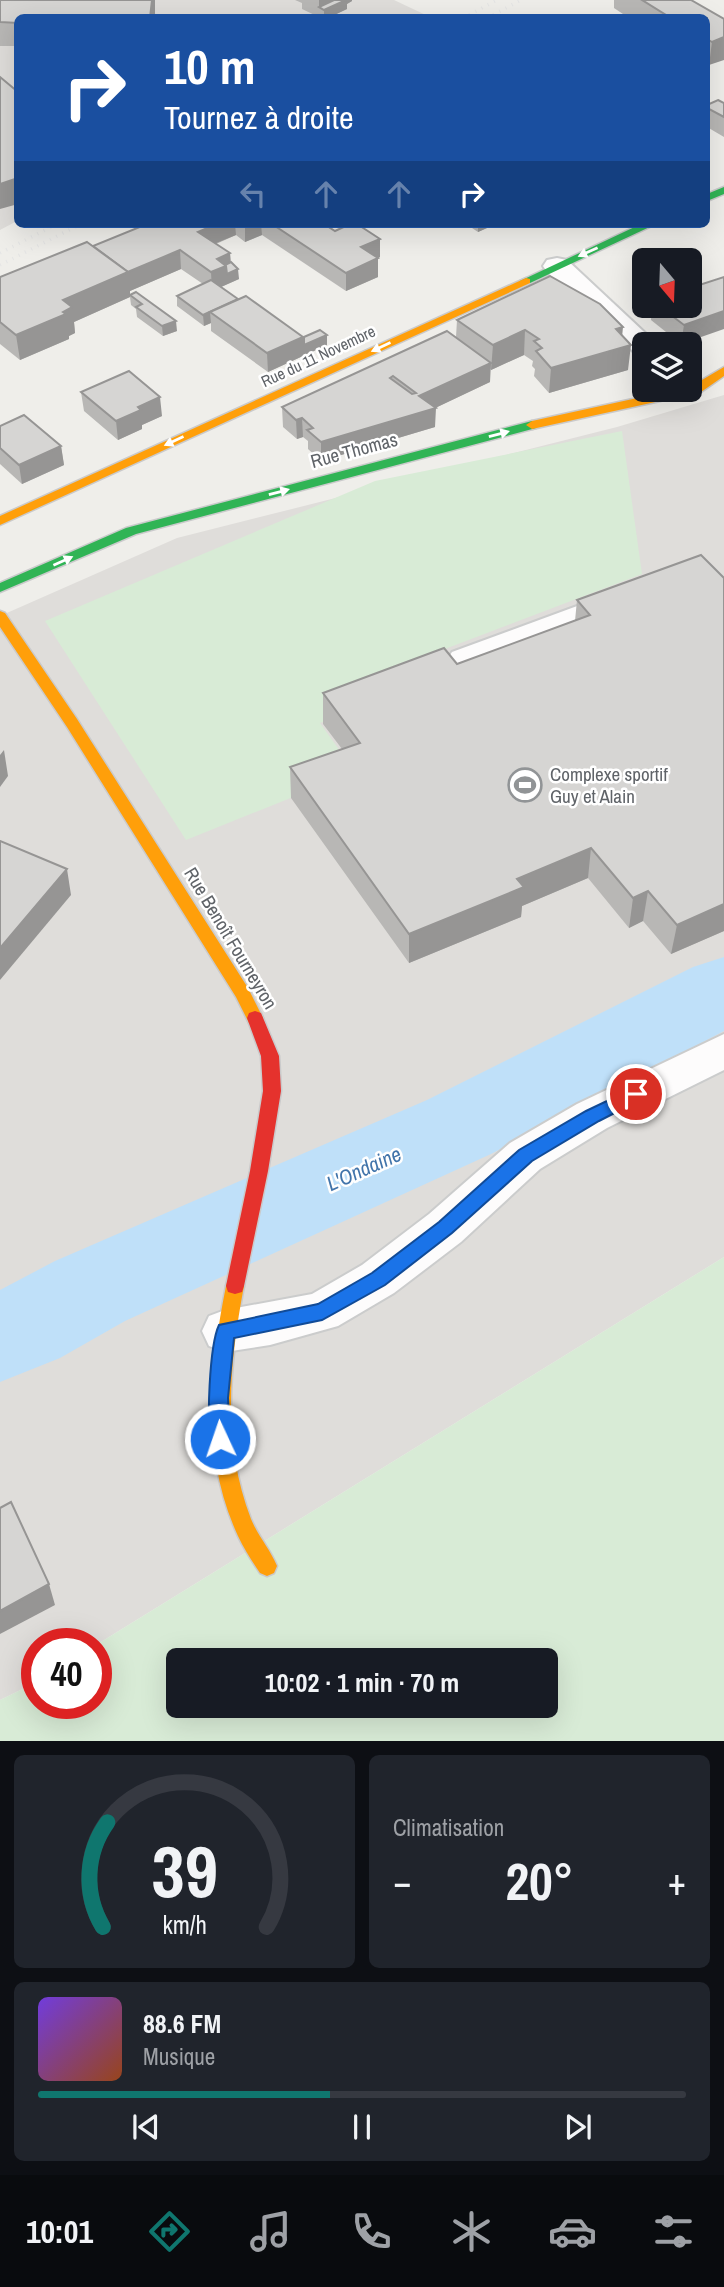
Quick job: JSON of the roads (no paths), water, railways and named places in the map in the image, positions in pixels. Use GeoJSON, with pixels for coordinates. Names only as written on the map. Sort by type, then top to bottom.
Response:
{"type":"FeatureCollection","features":[{"type":"Feature","properties":{"kind":"main road","name":"Rue du 11 Novembre"},"geometry":{"type":"LineString","coordinates":[[0,521],[641,228]]}},
{"type":"Feature","properties":{"kind":"main road","name":"Rue Thomas"},"geometry":{"type":"LineString","coordinates":[[702,382],[724,371]]}},
{"type":"Feature","properties":{"kind":"main road","name":"Rue Thomas"},"geometry":{"type":"LineString","coordinates":[[0,588],[131,531],[632,400]]}},
{"type":"Feature","properties":{"kind":"main road","name":"Rue Benoît Fourneyron"},"geometry":{"type":"LineString","coordinates":[[0,616],[72,723],[242,993],[263,1033],[272,1068],[268,1122],[225,1331],[218,1398],[220,1439],[228,1482],[243,1524],[267,1566]]}},
{"type":"Feature","properties":{"kind":"street"},"geometry":{"type":"LineString","coordinates":[[556,266],[632,335]]}},
{"type":"Feature","properties":{"kind":"street"},"geometry":{"type":"LineString","coordinates":[[225,1331],[322,1312],[378,1279],[445,1228],[525,1156],[592,1116],[724,1051]]}},
{"type":"Feature","properties":{"kind":"lane"},"geometry":{"type":"LineString","coordinates":[[460,658],[632,594]]}},
{"type":"Feature","properties":{"kind":"waterway","name":"L'Ondaine"},"geometry":{"type":"LineString","coordinates":[[0,1337],[25,1327],[90,1291],[459,1127],[724,991]]}},
{"type":"Feature","properties":{"kind":"railway"},"geometry":{"type":"LineString","coordinates":[[471,14],[497,0]]}},
{"type":"Feature","properties":{"kind":"railway"},"geometry":{"type":"LineString","coordinates":[[495,14],[521,0]]}},
{"type":"Feature","properties":{"kind":"railway"},"geometry":{"type":"LineString","coordinates":[[0,253],[49,228]]}},
{"type":"Feature","properties":{"kind":"railway"},"geometry":{"type":"LineString","coordinates":[[0,265],[73,228]]}},
{"type":"Feature","properties":{"kind":"place","name":"Complexe sportif Guy et Alain"},"geometry":{"type":"Point","coordinates":[525,785]}}]}
